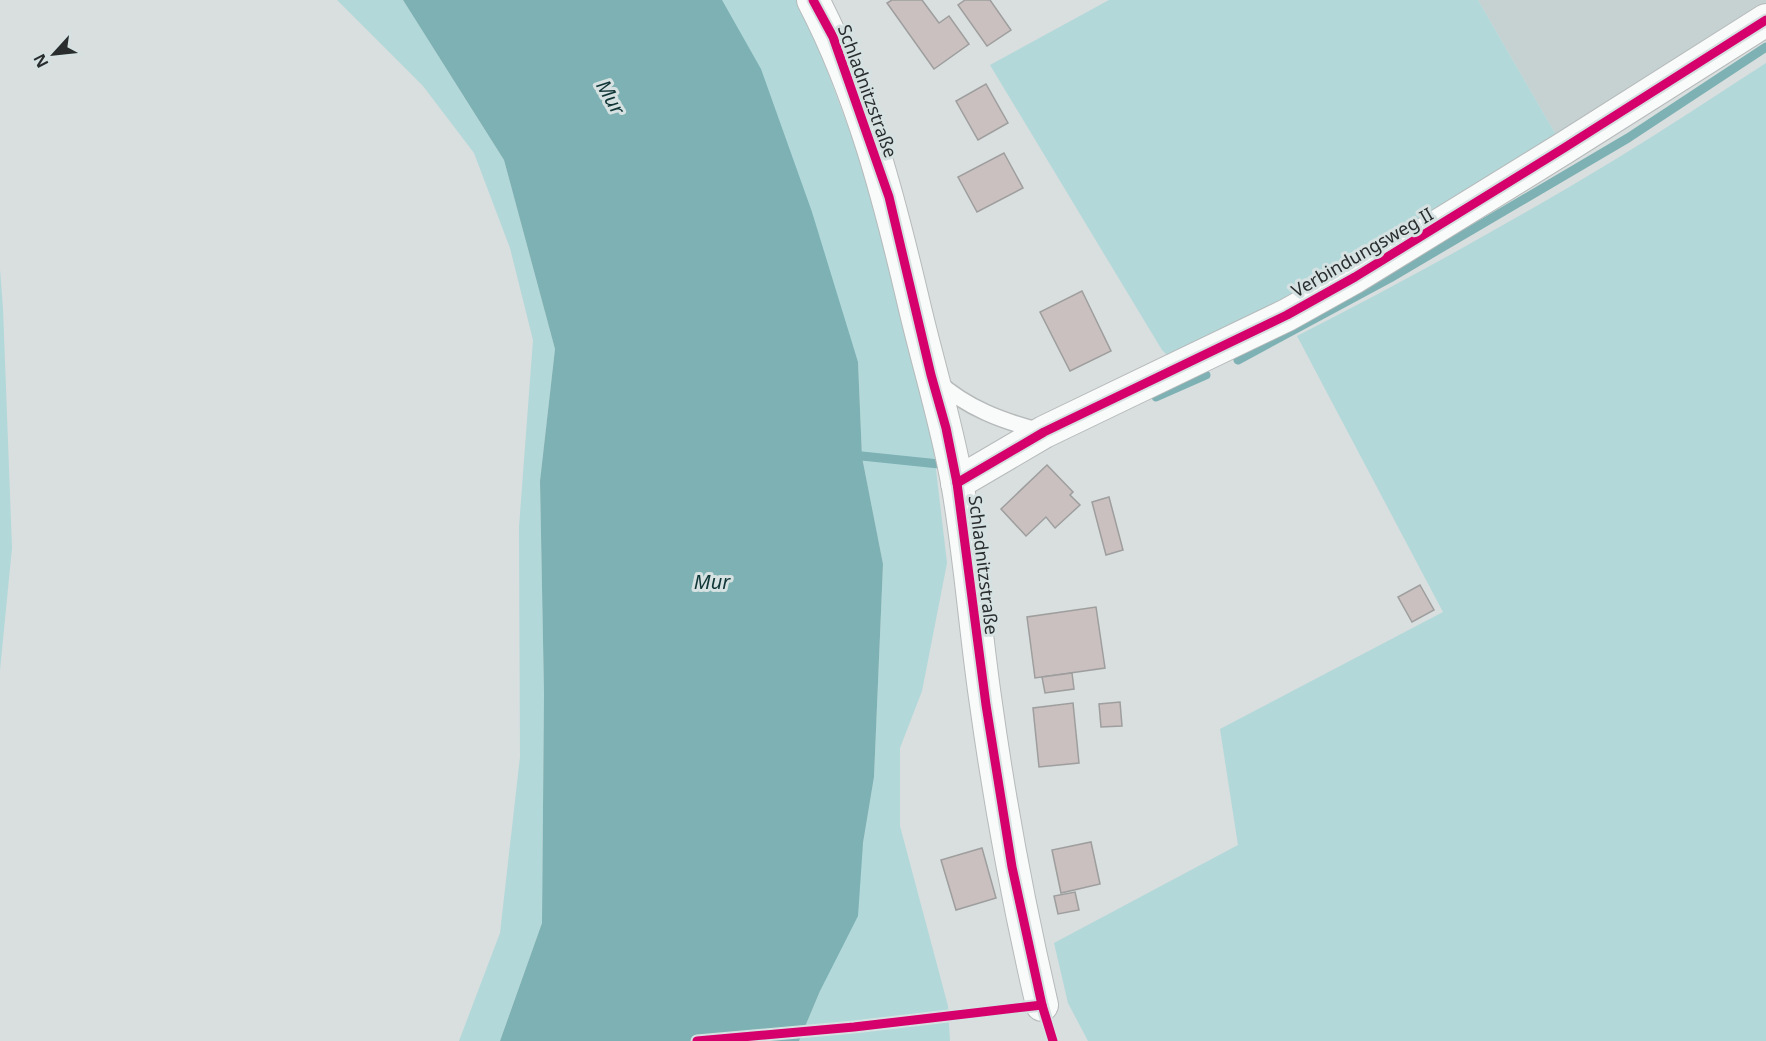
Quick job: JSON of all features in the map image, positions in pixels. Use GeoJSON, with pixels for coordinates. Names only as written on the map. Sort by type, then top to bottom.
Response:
{"type":"FeatureCollection","features":[{"type":"Feature","properties":{"kind":"street","name":"Schladnitzstraße"},"geometry":{"type":"LineString","coordinates":[[813,0],[833,37],[889,197],[931,375],[946,428],[957,483],[986,705],[1010,855],[1042,1005]]}},
{"type":"Feature","properties":{"kind":"street","name":"Verbindungsweg II"},"geometry":{"type":"LineString","coordinates":[[957,483],[1044,432],[1287,315],[1355,277],[1766,20]]}},
{"type":"Feature","properties":{"kind":"lane"},"geometry":{"type":"LineString","coordinates":[[931,375],[969,406],[1005,422],[1044,432]]}},
{"type":"Feature","properties":{"kind":"shaded area"},"geometry":{"type":"Polygon","coordinates":[[[337,0],[403,0],[504,160],[555,349],[540,481],[544,693],[542,923],[500,1041],[459,1041],[500,933],[520,757],[519,527],[533,340],[510,248],[474,153],[423,86],[337,0]]]}},
{"type":"Feature","properties":{"kind":"shaded area"},"geometry":{"type":"Polygon","coordinates":[[[722,0],[800,0],[802,3],[859,156],[898,295],[933,444],[947,563],[922,691],[900,748],[900,826],[948,1006],[950,1041],[799,1041],[820,991],[863,843],[874,777],[883,564],[862,457],[858,362],[722,0]]]}},
{"type":"Feature","properties":{"kind":"shaded area"},"geometry":{"type":"Polygon","coordinates":[[[1109,0],[1478,0],[1559,140],[1366,262],[1170,358],[1162,350],[990,65],[1109,0]]]}},
{"type":"Feature","properties":{"kind":"shaded area"},"geometry":{"type":"Polygon","coordinates":[[[1478,0],[1766,0],[1766,10],[1559,140],[1478,0]]]}},
{"type":"Feature","properties":{"kind":"shaded area"},"geometry":{"type":"Polygon","coordinates":[[[1766,63],[1766,1041],[1088,1041],[1068,1003],[1054,943],[1238,845],[1220,729],[1443,612],[1297,336],[1537,206],[1635,147],[1766,63]]]}},
{"type":"Feature","properties":{"kind":"shaded area"},"geometry":{"type":"Polygon","coordinates":[[[0,269],[12,548],[0,670],[0,269]]]}},
{"type":"Feature","properties":{"kind":"water","name":"Mur"},"geometry":{"type":"Polygon","coordinates":[[[403,0],[722,0],[761,69],[812,212],[858,362],[862,457],[883,564],[874,777],[863,843],[858,916],[820,991],[799,1041],[500,1041],[542,923],[544,693],[540,481],[555,349],[504,160],[403,0]]]}},
{"type":"Feature","properties":{"kind":"building"},"geometry":{"type":"Polygon","coordinates":[[[892,0],[922,0],[939,23],[949,16],[969,44],[934,69],[887,3],[892,0]]]}},
{"type":"Feature","properties":{"kind":"building"},"geometry":{"type":"Polygon","coordinates":[[[965,0],[990,0],[1011,30],[987,46],[958,5],[965,0]]]}},
{"type":"Feature","properties":{"kind":"building"},"geometry":{"type":"Polygon","coordinates":[[[986,84],[1008,123],[978,140],[956,101],[986,84]]]}},
{"type":"Feature","properties":{"kind":"building"},"geometry":{"type":"Polygon","coordinates":[[[1004,153],[1023,188],[977,212],[958,177],[1004,153]]]}},
{"type":"Feature","properties":{"kind":"building"},"geometry":{"type":"Polygon","coordinates":[[[1082,291],[1111,351],[1070,371],[1040,312],[1082,291]]]}},
{"type":"Feature","properties":{"kind":"building"},"geometry":{"type":"Polygon","coordinates":[[[1047,465],[1073,492],[1070,495],[1080,505],[1055,528],[1046,517],[1026,536],[1001,509],[1047,465]]]}},
{"type":"Feature","properties":{"kind":"building"},"geometry":{"type":"Polygon","coordinates":[[[1109,497],[1123,550],[1106,555],[1092,502],[1109,497]]]}},
{"type":"Feature","properties":{"kind":"building"},"geometry":{"type":"Polygon","coordinates":[[[1420,585],[1434,610],[1412,622],[1398,597],[1420,585]]]}},
{"type":"Feature","properties":{"kind":"building"},"geometry":{"type":"Polygon","coordinates":[[[1096,607],[1105,668],[1035,678],[1027,617],[1096,607]]]}},
{"type":"Feature","properties":{"kind":"building"},"geometry":{"type":"Polygon","coordinates":[[[1072,673],[1074,689],[1045,693],[1042,677],[1072,673]]]}},
{"type":"Feature","properties":{"kind":"building"},"geometry":{"type":"Polygon","coordinates":[[[1120,702],[1122,726],[1101,727],[1099,704],[1120,702]]]}},
{"type":"Feature","properties":{"kind":"building"},"geometry":{"type":"Polygon","coordinates":[[[1073,703],[1079,763],[1039,767],[1033,708],[1073,703]]]}},
{"type":"Feature","properties":{"kind":"building"},"geometry":{"type":"Polygon","coordinates":[[[1091,842],[1100,884],[1061,893],[1052,850],[1091,842]]]}},
{"type":"Feature","properties":{"kind":"building"},"geometry":{"type":"Polygon","coordinates":[[[982,848],[996,898],[956,910],[941,860],[982,848]]]}},
{"type":"Feature","properties":{"kind":"building"},"geometry":{"type":"Polygon","coordinates":[[[1075,892],[1079,910],[1058,914],[1054,896],[1075,892]]]}},
{"type":"Feature","properties":{"kind":"waterway"},"geometry":{"type":"LineString","coordinates":[[1238,360],[1390,278],[1628,138],[1766,47]]}},
{"type":"Feature","properties":{"kind":"waterway"},"geometry":{"type":"LineString","coordinates":[[1156,397],[1206,375]]}},
{"type":"Feature","properties":{"kind":"waterway"},"geometry":{"type":"LineString","coordinates":[[852,455],[939,464]]}},
{"type":"Feature","properties":{"kind":"cycle path"},"geometry":{"type":"LineString","coordinates":[[813,0],[833,37],[889,197],[931,375],[946,428],[957,483],[986,705],[1012,867],[1042,1005],[1053,1041]]}},
{"type":"Feature","properties":{"kind":"cycle path"},"geometry":{"type":"LineString","coordinates":[[957,483],[1044,432],[1287,315],[1355,277],[1766,20]]}},
{"type":"Feature","properties":{"kind":"cycle path"},"geometry":{"type":"LineString","coordinates":[[697,1041],[854,1027],[1042,1005]]}}]}
